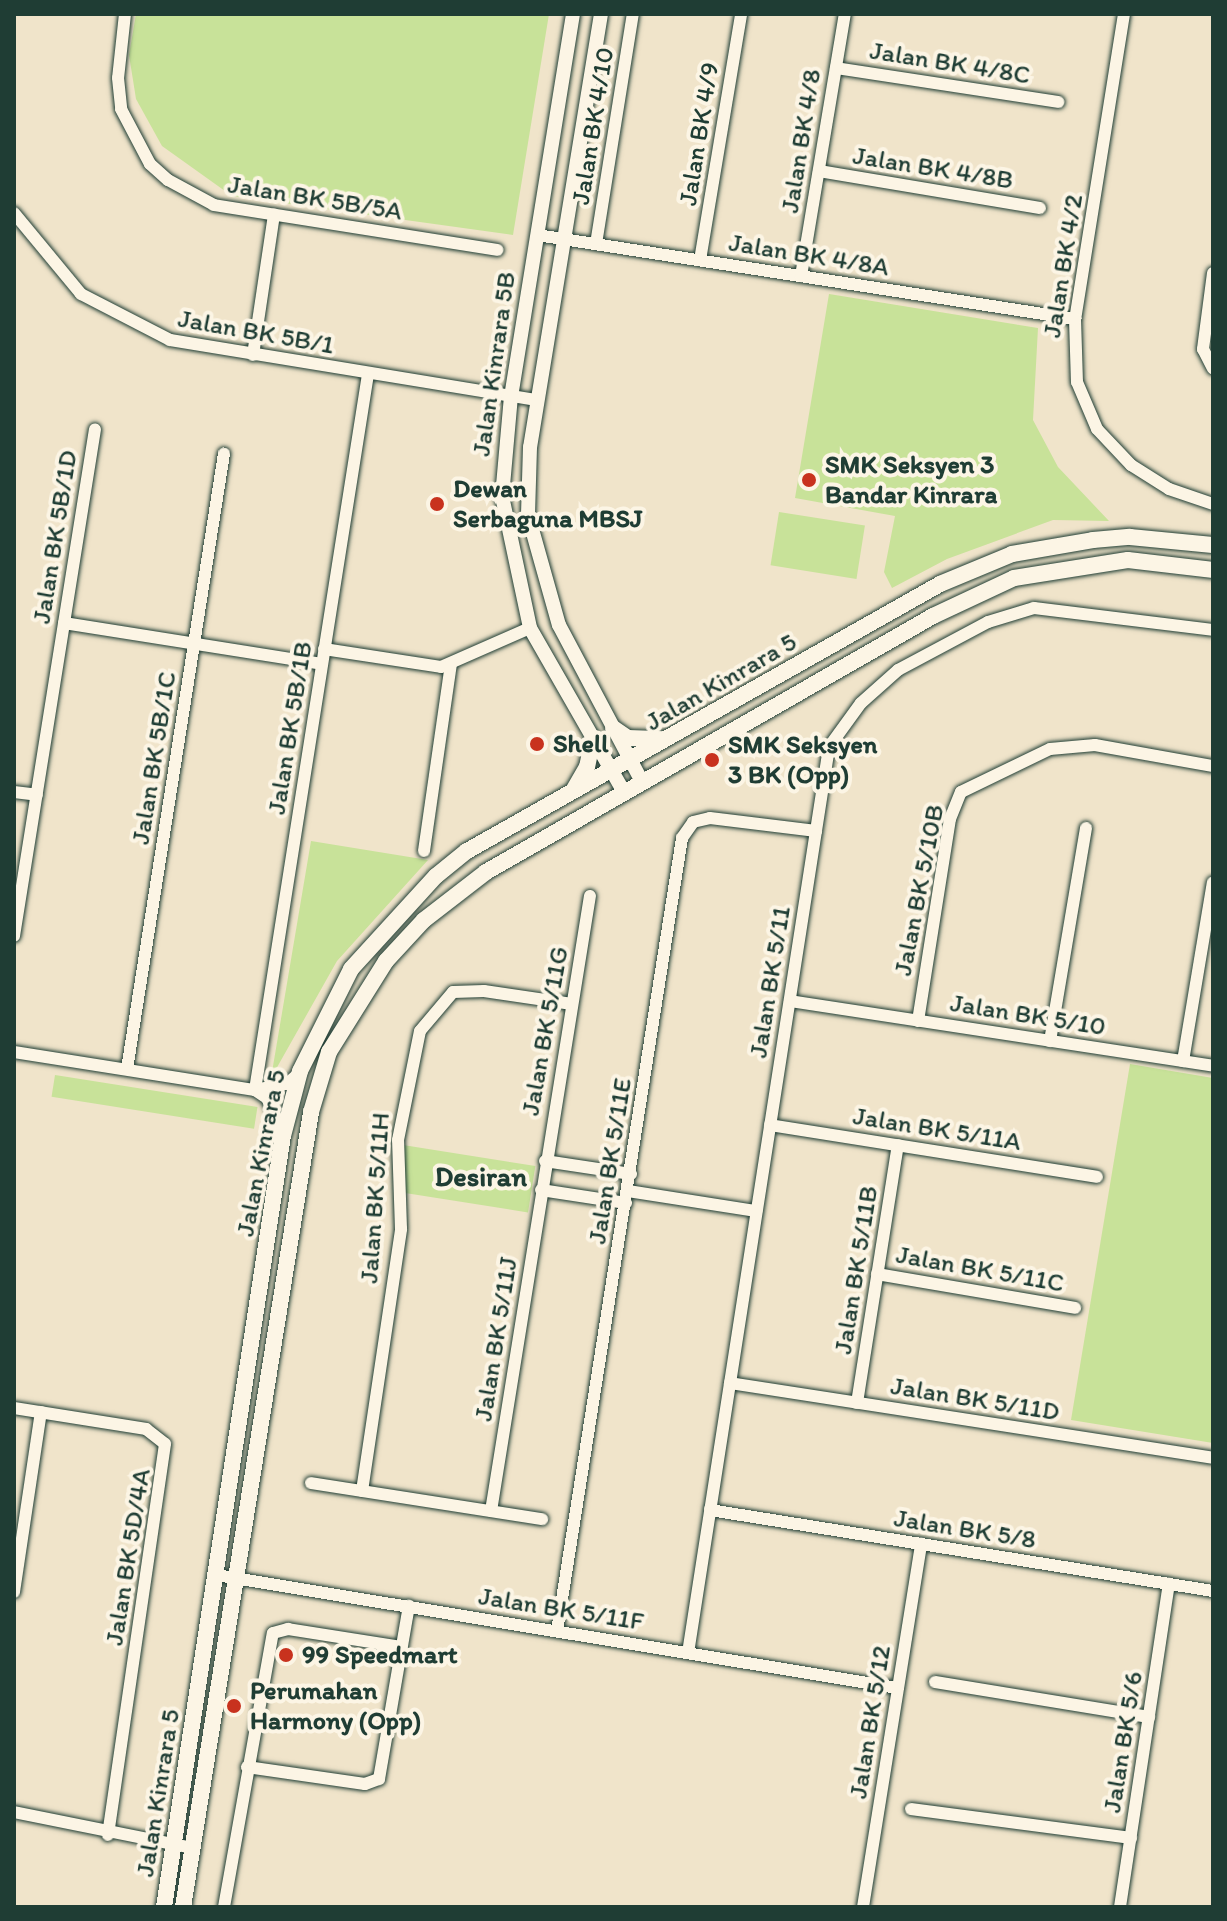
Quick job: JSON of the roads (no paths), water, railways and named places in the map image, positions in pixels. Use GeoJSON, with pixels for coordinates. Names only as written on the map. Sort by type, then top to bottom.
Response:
{"type":"FeatureCollection","features":[{"type":"Feature","properties":{"kind":"main road","name":"Jalan Kinrara 5"},"geometry":{"type":"LineString","coordinates":[[164,1907],[283,1136],[300,1071],[351,969],[391,921],[467,851],[940,584],[1012,554],[1130,537],[1213,545]]}},
{"type":"Feature","properties":{"kind":"main road","name":"Jalan Kinrara 5"},"geometry":{"type":"LineString","coordinates":[[183,1907],[297,1180],[329,1052],[370,981],[435,910],[486,872],[933,616],[1014,578],[1128,560],[1213,570]]}},
{"type":"Feature","properties":{"kind":"main road"},"geometry":{"type":"LineString","coordinates":[[613,728],[635,739],[669,739]]}},
{"type":"Feature","properties":{"kind":"main road"},"geometry":{"type":"LineString","coordinates":[[572,792],[587,767],[593,738]]}},
{"type":"Feature","properties":{"kind":"street","name":"Jalan BK 5B/5A"},"geometry":{"type":"LineString","coordinates":[[125,14],[121,109],[150,164],[214,205],[497,250]]}},
{"type":"Feature","properties":{"kind":"street","name":"Jalan Kinrara 5B"},"geometry":{"type":"LineString","coordinates":[[573,14],[511,396],[502,496],[530,628],[624,792]]}},
{"type":"Feature","properties":{"kind":"street","name":"Jalan Kinrara 5B"},"geometry":{"type":"LineString","coordinates":[[601,14],[537,400],[527,480],[536,556],[559,625],[642,782]]}},
{"type":"Feature","properties":{"kind":"street","name":"Jalan BK 4/10"},"geometry":{"type":"LineString","coordinates":[[596,244],[633,14]]}},
{"type":"Feature","properties":{"kind":"street","name":"Jalan BK 4/9"},"geometry":{"type":"LineString","coordinates":[[700,260],[741,14]]}},
{"type":"Feature","properties":{"kind":"street","name":"Jalan BK 4/8"},"geometry":{"type":"LineString","coordinates":[[801,276],[845,14]]}},
{"type":"Feature","properties":{"kind":"street","name":"Jalan BK 4/2"},"geometry":{"type":"LineString","coordinates":[[1124,14],[1075,319],[1077,382],[1097,429],[1150,478],[1213,504]]}},
{"type":"Feature","properties":{"kind":"street","name":"Jalan BK 4/8C"},"geometry":{"type":"LineString","coordinates":[[836,68],[1058,102]]}},
{"type":"Feature","properties":{"kind":"street","name":"Jalan BK 4/8B"},"geometry":{"type":"LineString","coordinates":[[819,171],[1040,208]]}},
{"type":"Feature","properties":{"kind":"street","name":"Jalan BK 5B/1"},"geometry":{"type":"LineString","coordinates":[[14,213],[58,272],[110,313],[170,340],[537,400]]}},
{"type":"Feature","properties":{"kind":"street"},"geometry":{"type":"LineString","coordinates":[[253,355],[274,215]]}},
{"type":"Feature","properties":{"kind":"street","name":"Jalan BK 4/8A"},"geometry":{"type":"LineString","coordinates":[[537,235],[1075,319]]}},
{"type":"Feature","properties":{"kind":"street"},"geometry":{"type":"LineString","coordinates":[[1213,273],[1203,330],[1213,369]]}},
{"type":"Feature","properties":{"kind":"street","name":"Jalan BK 5B/1B"},"geometry":{"type":"LineString","coordinates":[[255,1090],[368,374]]}},
{"type":"Feature","properties":{"kind":"street","name":"Jalan BK 5B/1D"},"geometry":{"type":"LineString","coordinates":[[14,936],[95,429]]}},
{"type":"Feature","properties":{"kind":"street","name":"Jalan BK 5B/1C"},"geometry":{"type":"LineString","coordinates":[[127,1069],[224,454]]}},
{"type":"Feature","properties":{"kind":"street","name":"Jalan BK 5/11"},"geometry":{"type":"LineString","coordinates":[[688,1653],[829,747],[861,703],[898,670],[988,622],[1034,608],[1213,630]]}},
{"type":"Feature","properties":{"kind":"street"},"geometry":{"type":"LineString","coordinates":[[64,623],[322,664]]}},
{"type":"Feature","properties":{"kind":"street"},"geometry":{"type":"LineString","coordinates":[[324,649],[451,664],[530,628]]}},
{"type":"Feature","properties":{"kind":"street"},"geometry":{"type":"LineString","coordinates":[[424,851],[451,664]]}},
{"type":"Feature","properties":{"kind":"street","name":"Jalan BK 5/10B"},"geometry":{"type":"LineString","coordinates":[[918,1021],[950,819],[961,792],[1050,749],[1095,745],[1213,766]]}},
{"type":"Feature","properties":{"kind":"street"},"geometry":{"type":"LineString","coordinates":[[14,792],[37,795]]}},
{"type":"Feature","properties":{"kind":"street","name":"Jalan BK 5/11E"},"geometry":{"type":"LineString","coordinates":[[557,1631],[682,838],[693,822],[710,818],[816,831]]}},
{"type":"Feature","properties":{"kind":"street"},"geometry":{"type":"LineString","coordinates":[[1050,1041],[1086,828]]}},
{"type":"Feature","properties":{"kind":"street"},"geometry":{"type":"LineString","coordinates":[[1183,1061],[1213,882]]}},
{"type":"Feature","properties":{"kind":"street","name":"Jalan BK 5/11G"},"geometry":{"type":"LineString","coordinates":[[544,1167],[590,896]]}},
{"type":"Feature","properties":{"kind":"street","name":"Jalan BK 5/11H"},"geometry":{"type":"LineString","coordinates":[[362,1491],[401,1229],[398,1140],[420,1031],[453,992],[484,991],[572,1004]]}},
{"type":"Feature","properties":{"kind":"street","name":"Jalan BK 5/10"},"geometry":{"type":"LineString","coordinates":[[790,1001],[1213,1066]]}},
{"type":"Feature","properties":{"kind":"street"},"geometry":{"type":"LineString","coordinates":[[14,1052],[255,1090],[287,1084],[300,1071]]}},
{"type":"Feature","properties":{"kind":"street"},"geometry":{"type":"LineString","coordinates":[[255,1090],[267,1098],[283,1136]]}},
{"type":"Feature","properties":{"kind":"street","name":"Jalan BK 5/11A"},"geometry":{"type":"LineString","coordinates":[[770,1125],[1097,1177]]}},
{"type":"Feature","properties":{"kind":"street","name":"Jalan BK 5/11B"},"geometry":{"type":"LineString","coordinates":[[857,1403],[898,1145]]}},
{"type":"Feature","properties":{"kind":"street"},"geometry":{"type":"LineString","coordinates":[[544,1167],[631,1174]]}},
{"type":"Feature","properties":{"kind":"street","name":"Jalan BK 5/11J"},"geometry":{"type":"LineString","coordinates":[[491,1511],[544,1167]]}},
{"type":"Feature","properties":{"kind":"street"},"geometry":{"type":"LineString","coordinates":[[541,1190],[756,1211]]}},
{"type":"Feature","properties":{"kind":"street","name":"Jalan BK 5/11C"},"geometry":{"type":"LineString","coordinates":[[877,1274],[1075,1308]]}},
{"type":"Feature","properties":{"kind":"street","name":"Jalan BK 5/11D"},"geometry":{"type":"LineString","coordinates":[[730,1383],[1213,1458]]}},
{"type":"Feature","properties":{"kind":"street","name":"Jalan BK 5D/4A"},"geometry":{"type":"LineString","coordinates":[[14,1408],[146,1429],[165,1444],[108,1835]]}},
{"type":"Feature","properties":{"kind":"street"},"geometry":{"type":"LineString","coordinates":[[14,1592],[41,1412]]}},
{"type":"Feature","properties":{"kind":"street"},"geometry":{"type":"LineString","coordinates":[[311,1483],[542,1519]]}},
{"type":"Feature","properties":{"kind":"street","name":"Jalan BK 5/8"},"geometry":{"type":"LineString","coordinates":[[710,1510],[1213,1591]]}},
{"type":"Feature","properties":{"kind":"street","name":"Jalan BK 5/12"},"geometry":{"type":"LineString","coordinates":[[863,1907],[921,1544]]}},
{"type":"Feature","properties":{"kind":"street","name":"Jalan BK 5/11F"},"geometry":{"type":"LineString","coordinates":[[216,1575],[898,1688]]}},
{"type":"Feature","properties":{"kind":"street","name":"Jalan BK 5/6"},"geometry":{"type":"LineString","coordinates":[[1120,1907],[1169,1584]]}},
{"type":"Feature","properties":{"kind":"street"},"geometry":{"type":"LineString","coordinates":[[247,1767],[365,1784],[379,1779],[409,1606]]}},
{"type":"Feature","properties":{"kind":"street"},"geometry":{"type":"LineString","coordinates":[[224,1907],[273,1633],[288,1629],[402,1647]]}},
{"type":"Feature","properties":{"kind":"street"},"geometry":{"type":"LineString","coordinates":[[935,1682],[1149,1717]]}},
{"type":"Feature","properties":{"kind":"street"},"geometry":{"type":"LineString","coordinates":[[911,1809],[1131,1838]]}},
{"type":"Feature","properties":{"kind":"street"},"geometry":{"type":"LineString","coordinates":[[14,1812],[108,1835],[192,1848]]}},
{"type":"Feature","properties":{"kind":"place","name":"SMK Seksyen 3 Bandar Kinrara"},"geometry":{"type":"Point","coordinates":[809,480]}},
{"type":"Feature","properties":{"kind":"place","name":"Dewan Serbaguna MBSJ"},"geometry":{"type":"Point","coordinates":[437,504]}},
{"type":"Feature","properties":{"kind":"place","name":"Shell"},"geometry":{"type":"Point","coordinates":[537,744]}},
{"type":"Feature","properties":{"kind":"place","name":"SMK Seksyen 3 BK (Opp)"},"geometry":{"type":"Point","coordinates":[712,760]}},
{"type":"Feature","properties":{"kind":"place","name":"99 Speedmart"},"geometry":{"type":"Point","coordinates":[286,1655]}},
{"type":"Feature","properties":{"kind":"place","name":"Perumahan Harmony (Opp)"},"geometry":{"type":"Point","coordinates":[234,1706]}},
{"type":"Feature","properties":{"kind":"district","name":"Desiran"},"geometry":{"type":"Point","coordinates":[481,1176]}}]}
